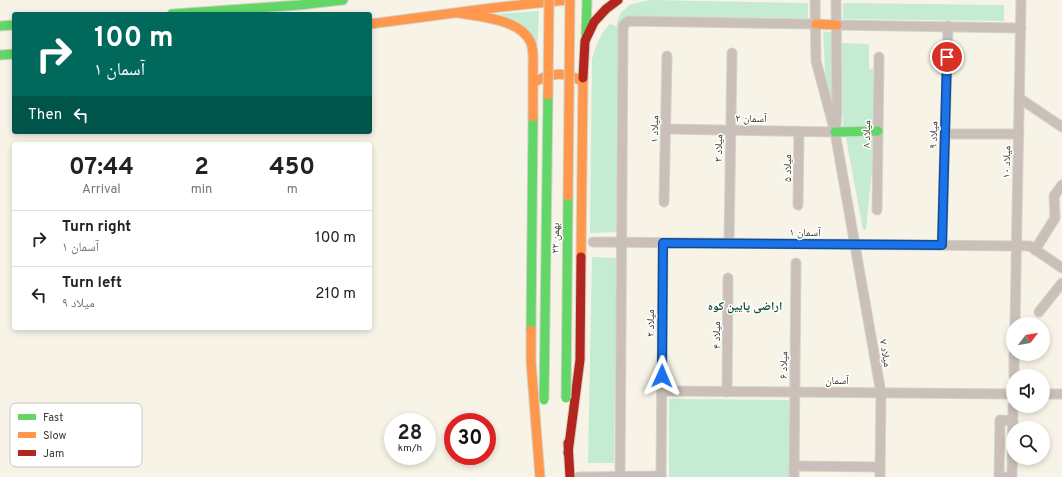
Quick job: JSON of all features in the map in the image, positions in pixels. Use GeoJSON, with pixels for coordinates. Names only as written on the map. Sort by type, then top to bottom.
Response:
{"type":"FeatureCollection","features":[{"type":"Feature","properties":{"kind":"main road"},"geometry":{"type":"LineString","coordinates":[[187,12],[248,4],[300,9],[343,0]]}},
{"type":"Feature","properties":{"kind":"main road","name":"۲۲ بهمن"},"geometry":{"type":"LineString","coordinates":[[540,477],[544,400],[549,0]]}},
{"type":"Feature","properties":{"kind":"main road"},"geometry":{"type":"LineString","coordinates":[[372,24],[566,0]]}},
{"type":"Feature","properties":{"kind":"main road","name":"۲۲ بهمن"},"geometry":{"type":"LineString","coordinates":[[570,0],[566,398],[570,477]]}},
{"type":"Feature","properties":{"kind":"main road"},"geometry":{"type":"LineString","coordinates":[[568,453],[580,360],[583,82],[587,0]]}},
{"type":"Feature","properties":{"kind":"main road"},"geometry":{"type":"LineString","coordinates":[[585,41],[594,22],[606,9],[618,0]]}},
{"type":"Feature","properties":{"kind":"main road"},"geometry":{"type":"LineString","coordinates":[[459,13],[501,20],[515,26],[523,31],[530,41],[533,53],[531,362],[540,477]]}},
{"type":"Feature","properties":{"kind":"main road"},"geometry":{"type":"LineString","coordinates":[[816,24],[837,25]]}},
{"type":"Feature","properties":{"kind":"main road"},"geometry":{"type":"LineString","coordinates":[[0,26],[12,25]]}},
{"type":"Feature","properties":{"kind":"main road"},"geometry":{"type":"LineString","coordinates":[[0,55],[12,54]]}},
{"type":"Feature","properties":{"kind":"main road"},"geometry":{"type":"LineString","coordinates":[[532,83],[544,76],[557,74],[571,76],[583,82]]}},
{"type":"Feature","properties":{"kind":"main road"},"geometry":{"type":"LineString","coordinates":[[835,132],[878,131]]}},
{"type":"Feature","properties":{"kind":"street"},"geometry":{"type":"LineString","coordinates":[[815,0],[816,61],[835,132],[855,245]]}},
{"type":"Feature","properties":{"kind":"street"},"geometry":{"type":"LineString","coordinates":[[835,132],[837,110],[836,0]]}},
{"type":"Feature","properties":{"kind":"street","name":"میلاد ۱۰"},"geometry":{"type":"LineString","coordinates":[[1015,317],[1021,0]]}},
{"type":"Feature","properties":{"kind":"street"},"geometry":{"type":"LineString","coordinates":[[620,477],[623,26],[628,21],[816,24]]}},
{"type":"Feature","properties":{"kind":"street"},"geometry":{"type":"LineString","coordinates":[[837,25],[1021,28]]}},
{"type":"Feature","properties":{"kind":"street","name":"میلاد ۹"},"geometry":{"type":"LineString","coordinates":[[942,245],[948,26]]}},
{"type":"Feature","properties":{"kind":"street","name":"میلاد ۳"},"geometry":{"type":"LineString","coordinates":[[728,243],[732,53]]}},
{"type":"Feature","properties":{"kind":"street","name":"میلاد ۱"},"geometry":{"type":"LineString","coordinates":[[664,202],[667,56]]}},
{"type":"Feature","properties":{"kind":"street","name":"میلاد ۸"},"geometry":{"type":"LineString","coordinates":[[877,210],[879,57]]}},
{"type":"Feature","properties":{"kind":"street"},"geometry":{"type":"LineString","coordinates":[[1019,98],[1062,127]]}},
{"type":"Feature","properties":{"kind":"street","name":"آسمان ۲"},"geometry":{"type":"LineString","coordinates":[[666,129],[835,132]]}},
{"type":"Feature","properties":{"kind":"street","name":"میلاد ۵"},"geometry":{"type":"LineString","coordinates":[[798,205],[799,131]]}},
{"type":"Feature","properties":{"kind":"street"},"geometry":{"type":"LineString","coordinates":[[945,134],[1019,134]]}},
{"type":"Feature","properties":{"kind":"street"},"geometry":{"type":"LineString","coordinates":[[1062,185],[1054,196],[1054,218],[1035,250],[1062,268]]}},
{"type":"Feature","properties":{"kind":"street","name":"آسمان ۱"},"geometry":{"type":"LineString","coordinates":[[593,242],[1030,246],[1035,250]]}},
{"type":"Feature","properties":{"kind":"street","name":"میلاد ۲"},"geometry":{"type":"LineString","coordinates":[[661,476],[663,243]]}},
{"type":"Feature","properties":{"kind":"street","name":"میلاد ۷"},"geometry":{"type":"LineString","coordinates":[[855,245],[881,393],[880,472]]}},
{"type":"Feature","properties":{"kind":"street","name":"میلاد ۶"},"geometry":{"type":"LineString","coordinates":[[794,477],[796,263]]}},
{"type":"Feature","properties":{"kind":"street","name":"میلاد ۴"},"geometry":{"type":"LineString","coordinates":[[727,392],[728,278]]}},
{"type":"Feature","properties":{"kind":"street"},"geometry":{"type":"LineString","coordinates":[[1038,312],[1062,283]]}},
{"type":"Feature","properties":{"kind":"street","name":"آسمان"},"geometry":{"type":"LineString","coordinates":[[662,391],[1006,394]]}},
{"type":"Feature","properties":{"kind":"street"},"geometry":{"type":"LineString","coordinates":[[1050,394],[1062,394]]}},
{"type":"Feature","properties":{"kind":"street"},"geometry":{"type":"LineString","coordinates":[[1013,413],[1013,421],[1012,477],[999,476],[1000,420],[1013,421]]}},
{"type":"Feature","properties":{"kind":"street"},"geometry":{"type":"LineString","coordinates":[[794,466],[880,472]]}},
{"type":"Feature","properties":{"kind":"street"},"geometry":{"type":"LineString","coordinates":[[579,477],[661,476]]}},
{"type":"Feature","properties":{"kind":"green space"},"geometry":{"type":"Polygon","coordinates":[[[650,0],[808,3],[808,18],[626,17],[616,26],[620,14],[629,5],[650,0]]]}},
{"type":"Feature","properties":{"kind":"green space"},"geometry":{"type":"Polygon","coordinates":[[[843,3],[1004,5],[1004,21],[843,19],[843,3]]]}},
{"type":"Feature","properties":{"kind":"green space"},"geometry":{"type":"Polygon","coordinates":[[[539,11],[536,73],[533,45],[498,14],[539,11]]]}},
{"type":"Feature","properties":{"kind":"green space"},"geometry":{"type":"Polygon","coordinates":[[[610,24],[619,28],[617,232],[590,233],[592,59],[601,36],[610,24]]]}},
{"type":"Feature","properties":{"kind":"green space"},"geometry":{"type":"Polygon","coordinates":[[[823,31],[834,33],[833,106],[825,72],[823,31]]]}},
{"type":"Feature","properties":{"kind":"green space"},"geometry":{"type":"Polygon","coordinates":[[[842,43],[869,44],[869,69],[873,69],[874,127],[843,127],[842,43]]]}},
{"type":"Feature","properties":{"kind":"green space"},"geometry":{"type":"Polygon","coordinates":[[[847,136],[873,137],[872,171],[866,229],[863,230],[846,138],[847,136]]]}},
{"type":"Feature","properties":{"kind":"green space"},"geometry":{"type":"Polygon","coordinates":[[[592,257],[617,258],[614,463],[588,463],[592,257]]]}},
{"type":"Feature","properties":{"kind":"green space"},"geometry":{"type":"Polygon","coordinates":[[[669,399],[789,400],[789,477],[669,477],[669,399]]]}},
{"type":"Feature","properties":{"kind":"traffic: fast"},"geometry":{"type":"LineString","coordinates":[[200,12],[299,5],[343,0]]}},
{"type":"Feature","properties":{"kind":"traffic: fast"},"geometry":{"type":"LineString","coordinates":[[586,35],[587,0]]}},
{"type":"Feature","properties":{"kind":"traffic: fast"},"geometry":{"type":"LineString","coordinates":[[0,26],[12,25]]}},
{"type":"Feature","properties":{"kind":"traffic: fast"},"geometry":{"type":"LineString","coordinates":[[0,55],[12,54]]}},
{"type":"Feature","properties":{"kind":"traffic: fast"},"geometry":{"type":"LineString","coordinates":[[544,400],[548,95]]}},
{"type":"Feature","properties":{"kind":"traffic: fast"},"geometry":{"type":"LineString","coordinates":[[531,330],[533,117]]}},
{"type":"Feature","properties":{"kind":"traffic: fast"},"geometry":{"type":"LineString","coordinates":[[835,132],[878,131]]}},
{"type":"Feature","properties":{"kind":"traffic: fast"},"geometry":{"type":"LineString","coordinates":[[566,398],[568,196]]}},
{"type":"Feature","properties":{"kind":"traffic: slow"},"geometry":{"type":"LineString","coordinates":[[548,95],[549,0]]}},
{"type":"Feature","properties":{"kind":"traffic: slow"},"geometry":{"type":"LineString","coordinates":[[372,24],[566,0]]}},
{"type":"Feature","properties":{"kind":"traffic: slow"},"geometry":{"type":"LineString","coordinates":[[568,196],[570,0]]}},
{"type":"Feature","properties":{"kind":"traffic: slow"},"geometry":{"type":"LineString","coordinates":[[459,13],[500,20],[519,29],[526,35],[531,43],[533,53],[533,117]]}},
{"type":"Feature","properties":{"kind":"traffic: slow"},"geometry":{"type":"LineString","coordinates":[[816,24],[837,25]]}},
{"type":"Feature","properties":{"kind":"traffic: slow"},"geometry":{"type":"LineString","coordinates":[[536,81],[548,76],[559,74],[570,76],[582,81]]}},
{"type":"Feature","properties":{"kind":"traffic: slow"},"geometry":{"type":"LineString","coordinates":[[581,257],[583,78]]}},
{"type":"Feature","properties":{"kind":"traffic: slow"},"geometry":{"type":"LineString","coordinates":[[531,330],[531,362],[540,477]]}},
{"type":"Feature","properties":{"kind":"traffic: jam"},"geometry":{"type":"LineString","coordinates":[[583,78],[585,41],[594,22],[606,9],[618,0]]}},
{"type":"Feature","properties":{"kind":"traffic: jam"},"geometry":{"type":"LineString","coordinates":[[568,453],[580,360],[581,257]]}},
{"type":"Feature","properties":{"kind":"traffic: jam"},"geometry":{"type":"LineString","coordinates":[[568,443],[570,477]]}},
{"type":"Feature","properties":{"kind":"district","name":"اراضی پایین کوه"},"geometry":{"type":"Point","coordinates":[745,306]}},
{"type":"Feature","properties":{"kind":"route"},"geometry":{"type":"LineString","coordinates":[[662,376],[663,243],[942,245],[947,57]]}}]}
